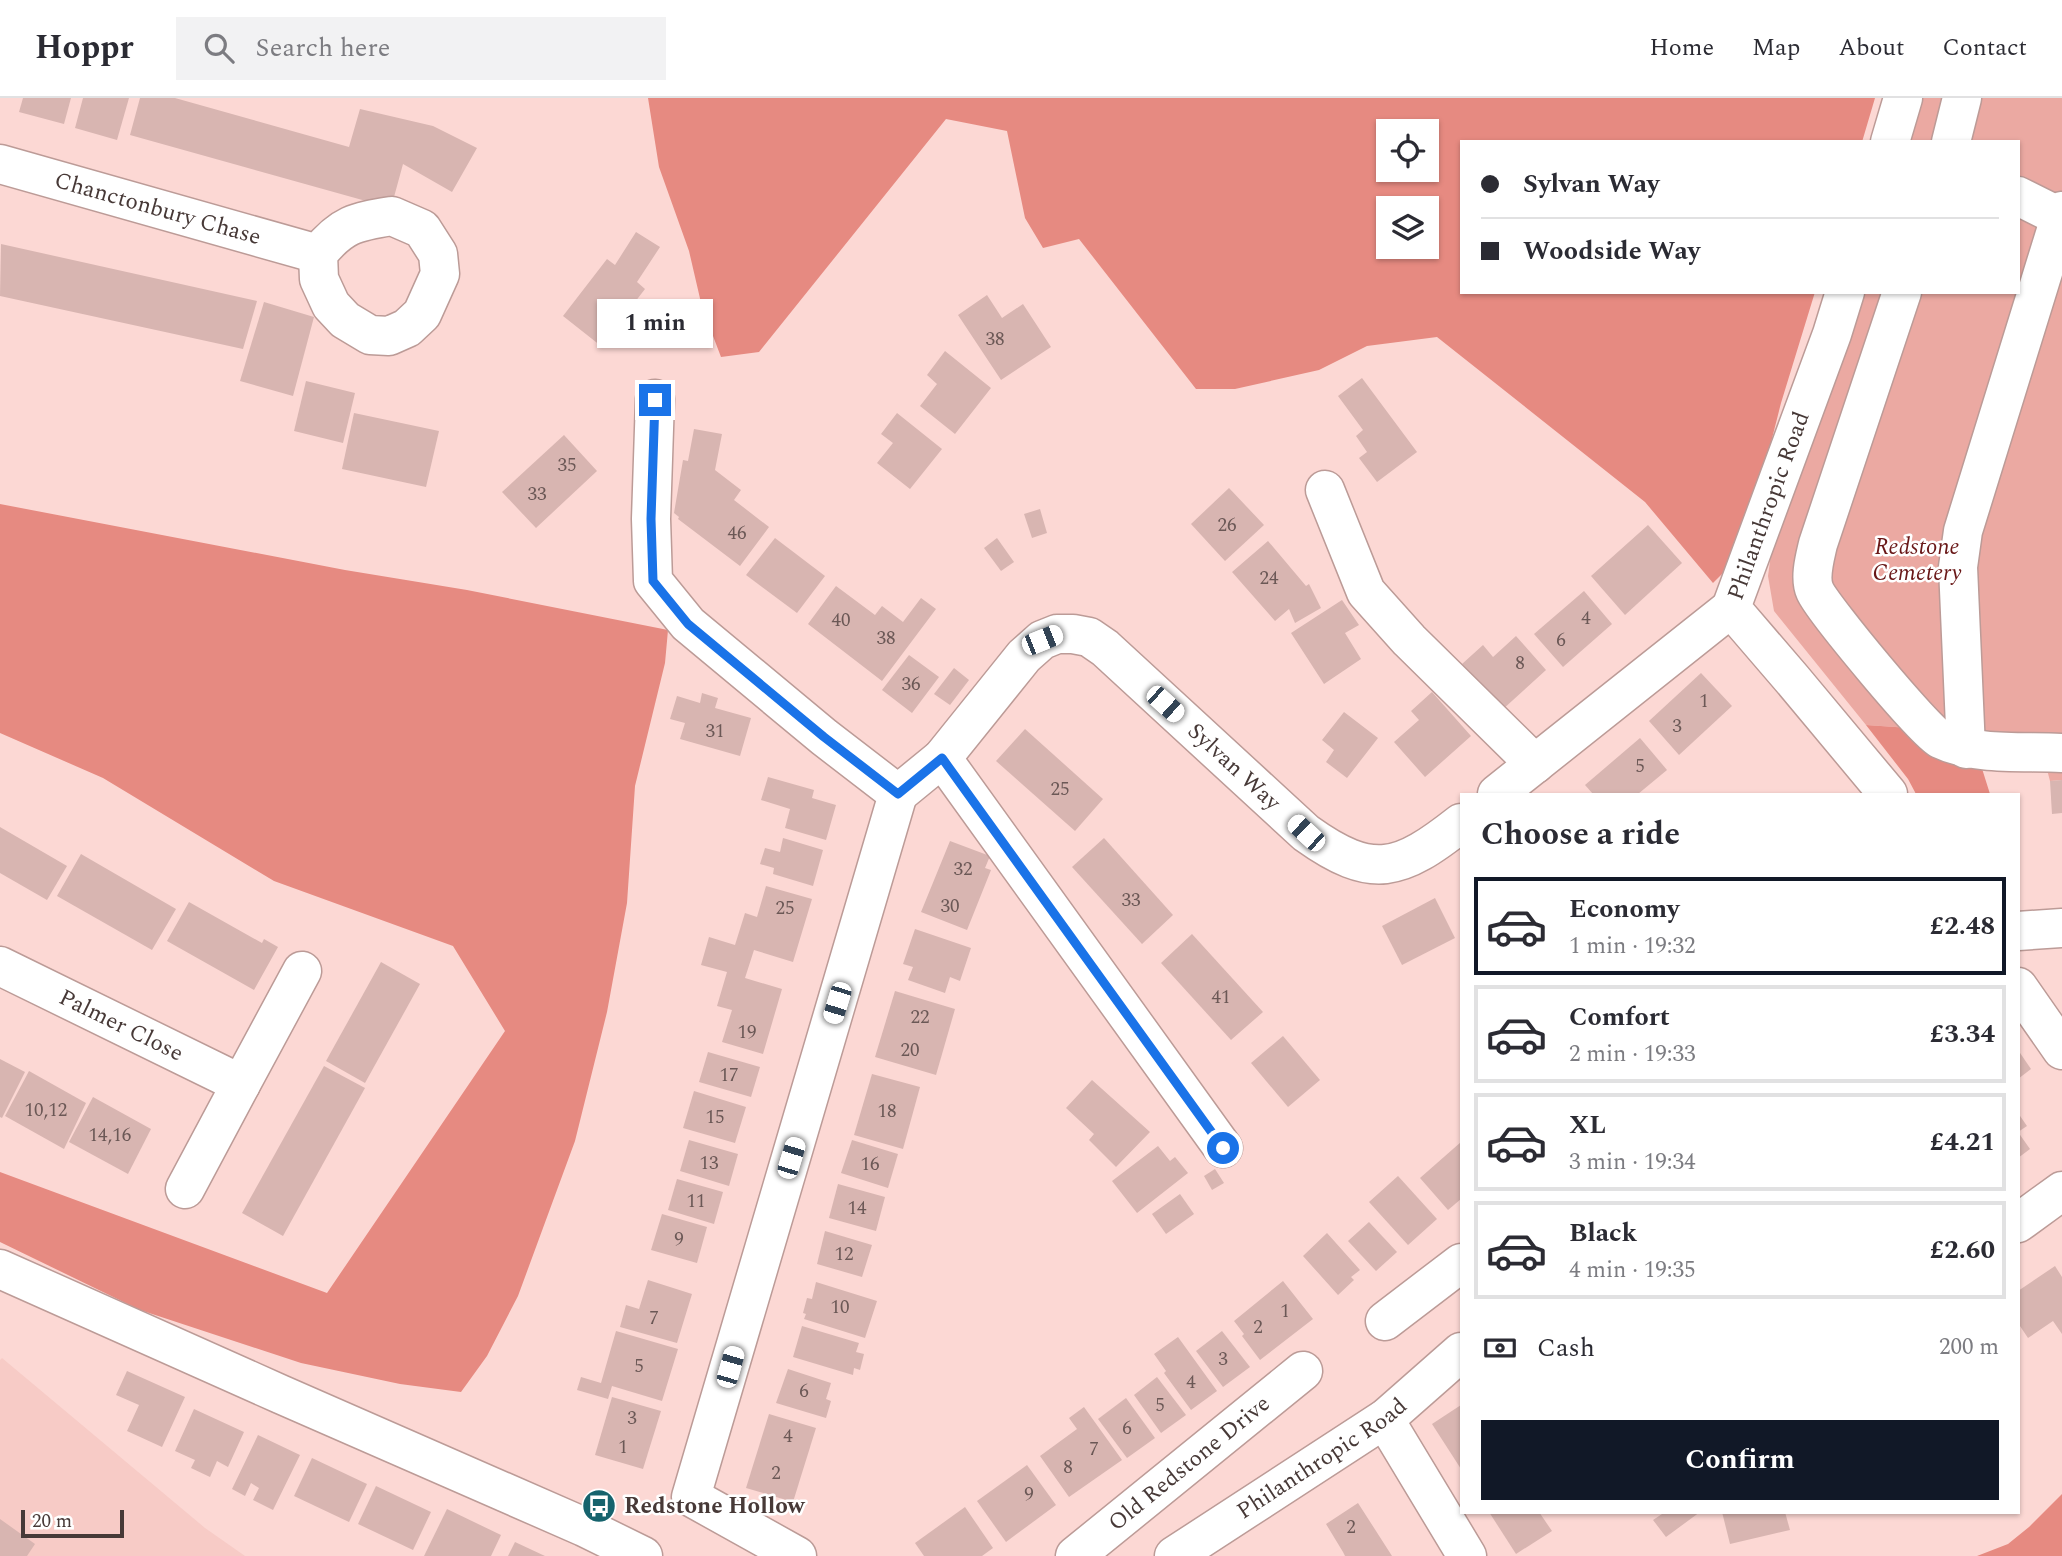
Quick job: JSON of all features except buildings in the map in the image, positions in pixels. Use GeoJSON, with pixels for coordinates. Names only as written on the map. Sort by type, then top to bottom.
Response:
{"type":"FeatureCollection","features":[{"type":"Feature","properties":{"kind":"street"},"geometry":{"type":"LineString","coordinates":[[1891,140],[1903,98]]}},
{"type":"Feature","properties":{"kind":"street"},"geometry":{"type":"LineString","coordinates":[[1952,140],[1962,98]]}},
{"type":"Feature","properties":{"kind":"street","name":"Chanctonbury Chase"},"geometry":{"type":"LineString","coordinates":[[0,164],[318,254]]}},
{"type":"Feature","properties":{"kind":"street"},"geometry":{"type":"LineString","coordinates":[[1966,749],[1958,567],[1963,531],[2061,215],[2020,197]]}},
{"type":"Feature","properties":{"kind":"street","name":"Philanthropic Road"},"geometry":{"type":"LineString","coordinates":[[1844,294],[1731,608],[1887,793]]}},
{"type":"Feature","properties":{"kind":"street"},"geometry":{"type":"LineString","coordinates":[[1901,294],[1818,544],[1814,590],[1834,620],[1937,738],[1966,749],[2062,753]]}},
{"type":"Feature","properties":{"kind":"street"},"geometry":{"type":"LineString","coordinates":[[655,400],[651,519],[653,581],[688,624],[824,737],[898,794],[691,1497],[797,1556]]}},
{"type":"Feature","properties":{"kind":"street"},"geometry":{"type":"LineString","coordinates":[[1325,490],[1366,592],[1409,640],[1535,764]]}},
{"type":"Feature","properties":{"kind":"street"},"geometry":{"type":"LineString","coordinates":[[1498,793],[1731,608]]}},
{"type":"Feature","properties":{"kind":"street","name":"Sylvan Way"},"geometry":{"type":"LineString","coordinates":[[898,794],[942,758],[1024,656],[1042,640],[1058,634],[1073,634],[1089,637],[1105,648],[1306,833],[1345,857],[1382,865],[1400,862],[1426,850],[1460,824]]}},
{"type":"Feature","properties":{"kind":"street"},"geometry":{"type":"LineString","coordinates":[[942,758],[1223,1148]]}},
{"type":"Feature","properties":{"kind":"street"},"geometry":{"type":"LineString","coordinates":[[2020,931],[2062,928]]}},
{"type":"Feature","properties":{"kind":"street","name":"Palmer Close"},"geometry":{"type":"LineString","coordinates":[[0,966],[241,1084]]}},
{"type":"Feature","properties":{"kind":"street"},"geometry":{"type":"LineString","coordinates":[[185,1189],[302,971]]}},
{"type":"Feature","properties":{"kind":"street"},"geometry":{"type":"LineString","coordinates":[[2020,990],[2062,1050]]}},
{"type":"Feature","properties":{"kind":"street"},"geometry":{"type":"LineString","coordinates":[[2020,1222],[2062,1191]]}},
{"type":"Feature","properties":{"kind":"street"},"geometry":{"type":"LineString","coordinates":[[1385,1321],[1460,1264]]}},
{"type":"Feature","properties":{"kind":"street"},"geometry":{"type":"LineString","coordinates":[[0,1269],[584,1527],[643,1556]]}},
{"type":"Feature","properties":{"kind":"street","name":"Philanthropic Road"},"geometry":{"type":"LineString","coordinates":[[1174,1556],[1386,1418],[1460,1353]]}},
{"type":"Feature","properties":{"kind":"street","name":"Old Redstone Drive"},"geometry":{"type":"LineString","coordinates":[[1075,1556],[1303,1371]]}},
{"type":"Feature","properties":{"kind":"street"},"geometry":{"type":"LineString","coordinates":[[1386,1418],[1467,1556]]}},
{"type":"Feature","properties":{"kind":"shaded area"},"geometry":{"type":"Polygon","coordinates":[[[648,98],[1875,98],[1863,140],[1460,140],[1460,294],[1814,294],[1781,403],[1743,553],[1713,583],[1645,502],[1437,337],[1367,346],[1319,370],[1235,389],[1196,389],[1079,239],[1043,248],[1025,218],[1007,131],[946,119],[759,352],[721,357],[702,307],[689,251],[659,167],[648,98]]]}},
{"type":"Feature","properties":{"kind":"shaded area"},"geometry":{"type":"Polygon","coordinates":[[[0,504],[668,630],[665,663],[635,786],[627,903],[607,1012],[575,1141],[518,1296],[487,1356],[461,1392],[400,1384],[301,1363],[140,1310],[0,1242],[0,1172],[327,1293],[505,1031],[453,946],[274,881],[103,778],[0,733],[0,504]]]}},
{"type":"Feature","properties":{"kind":"shaded area"},"geometry":{"type":"Polygon","coordinates":[[[1866,725],[1910,728],[1979,759],[1990,793],[1915,793],[1908,779],[1866,725]]]}},
{"type":"Feature","properties":{"kind":"shaded area"},"geometry":{"type":"Polygon","coordinates":[[[2,1358],[205,1528],[245,1556],[0,1556],[2,1358]]]}},
{"type":"Feature","properties":{"kind":"shaded area"},"geometry":{"type":"Polygon","coordinates":[[[2062,1494],[2062,1556],[1977,1556],[2008,1544],[2062,1494]]]}},
{"type":"Feature","properties":{"kind":"green space","name":"Redstone Cemetery"},"geometry":{"type":"Polygon","coordinates":[[[1917,98],[2062,98],[2062,780],[2050,781],[2045,762],[1910,728],[1866,725],[1774,611],[1768,576],[1774,532],[1858,294],[2020,294],[2020,140],[1905,140],[1917,98]]]}},
{"type":"Feature","properties":{"kind":"place","name":"Redstone Hollow"},"geometry":{"type":"Point","coordinates":[599,1506]}},
{"type":"Feature","properties":{"kind":"route"},"geometry":{"type":"LineString","coordinates":[[655,400],[651,519],[653,581],[688,624],[824,737],[898,794],[942,758],[1223,1148]]}}]}
